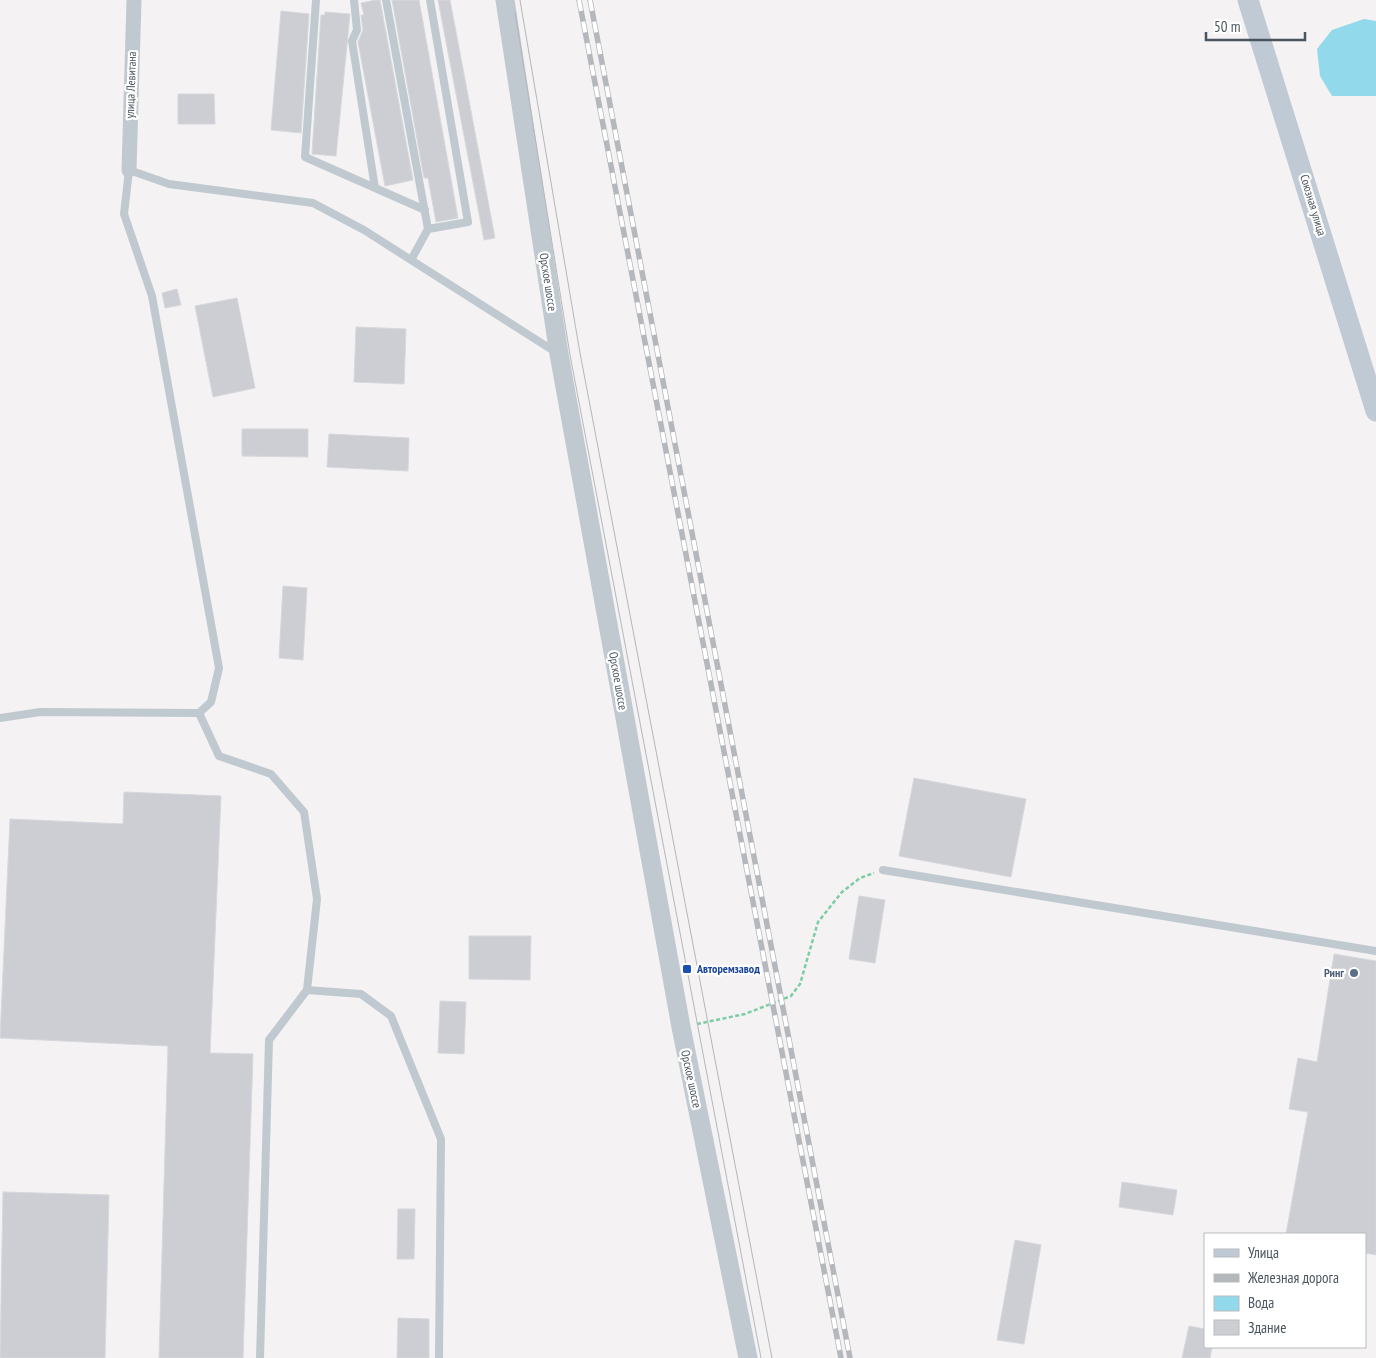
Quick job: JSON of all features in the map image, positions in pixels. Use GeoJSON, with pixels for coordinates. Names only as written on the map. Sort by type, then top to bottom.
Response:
{"type":"FeatureCollection","features":[{"type":"Feature","properties":{"kind":"main road","name":"Союзная улица"},"geometry":{"type":"LineString","coordinates":[[1248,0],[1376,411]]}},
{"type":"Feature","properties":{"kind":"street","name":"улица Левитана"},"geometry":{"type":"LineString","coordinates":[[129,170],[134,0]]}},
{"type":"Feature","properties":{"kind":"street","name":"Орское шоссе"},"geometry":{"type":"LineString","coordinates":[[505,0],[559,354],[681,1027],[748,1358]]}},
{"type":"Feature","properties":{"kind":"lane"},"geometry":{"type":"LineString","coordinates":[[316,0],[305,157],[425,210]]}},
{"type":"Feature","properties":{"kind":"lane"},"geometry":{"type":"LineString","coordinates":[[354,0],[356,30],[352,41],[375,188]]}},
{"type":"Feature","properties":{"kind":"lane"},"geometry":{"type":"LineString","coordinates":[[386,0],[428,229],[411,260]]}},
{"type":"Feature","properties":{"kind":"lane"},"geometry":{"type":"LineString","coordinates":[[428,229],[468,222],[430,0]]}},
{"type":"Feature","properties":{"kind":"lane"},"geometry":{"type":"LineString","coordinates":[[0,718],[40,712],[199,713],[211,702],[219,668],[152,296],[124,214],[129,170],[169,184],[313,203],[364,230],[559,354]]}},
{"type":"Feature","properties":{"kind":"lane"},"geometry":{"type":"LineString","coordinates":[[199,713],[220,756],[271,774],[304,812],[317,899],[307,990],[269,1040],[260,1358]]}},
{"type":"Feature","properties":{"kind":"lane"},"geometry":{"type":"LineString","coordinates":[[883,870],[1376,951]]}},
{"type":"Feature","properties":{"kind":"lane"},"geometry":{"type":"LineString","coordinates":[[307,990],[361,994],[390,1016],[441,1139],[439,1358]]}},
{"type":"Feature","properties":{"kind":"path"},"geometry":{"type":"LineString","coordinates":[[681,1027],[745,1014],[791,996],[800,984],[818,922],[842,892],[860,878],[883,870]]}},
{"type":"Feature","properties":{"kind":"water"},"geometry":{"type":"Polygon","coordinates":[[[1364,19],[1376,21],[1376,96],[1332,96],[1320,76],[1317,49],[1332,30],[1364,19]]]}},
{"type":"Feature","properties":{"kind":"building"},"geometry":{"type":"Polygon","coordinates":[[[380,0],[413,180],[385,186],[358,42],[363,30],[361,15],[364,15],[361,3],[380,0]]]}},
{"type":"Feature","properties":{"kind":"building"},"geometry":{"type":"Polygon","coordinates":[[[392,0],[419,0],[458,218],[436,222],[428,178],[424,178],[392,0]]]}},
{"type":"Feature","properties":{"kind":"building"},"geometry":{"type":"Polygon","coordinates":[[[438,0],[450,0],[495,238],[484,240],[438,0]]]}},
{"type":"Feature","properties":{"kind":"building"},"geometry":{"type":"Polygon","coordinates":[[[281,11],[309,14],[301,133],[271,130],[281,11]]]}},
{"type":"Feature","properties":{"kind":"building"},"geometry":{"type":"Polygon","coordinates":[[[325,12],[350,14],[336,156],[312,154],[321,15],[325,15],[325,12]]]}},
{"type":"Feature","properties":{"kind":"building"},"geometry":{"type":"Polygon","coordinates":[[[178,94],[214,94],[215,124],[178,124],[178,94]]]}},
{"type":"Feature","properties":{"kind":"building"},"geometry":{"type":"Polygon","coordinates":[[[177,289],[181,305],[165,308],[162,293],[177,289]]]}},
{"type":"Feature","properties":{"kind":"building"},"geometry":{"type":"Polygon","coordinates":[[[237,298],[255,388],[213,397],[195,306],[237,298]]]}},
{"type":"Feature","properties":{"kind":"building"},"geometry":{"type":"Polygon","coordinates":[[[356,327],[406,329],[404,384],[354,382],[356,327]]]}},
{"type":"Feature","properties":{"kind":"building"},"geometry":{"type":"Polygon","coordinates":[[[242,429],[308,429],[308,457],[242,456],[242,429]]]}},
{"type":"Feature","properties":{"kind":"building"},"geometry":{"type":"Polygon","coordinates":[[[329,434],[409,438],[408,471],[327,467],[329,434]]]}},
{"type":"Feature","properties":{"kind":"building"},"geometry":{"type":"Polygon","coordinates":[[[283,586],[307,588],[303,660],[279,658],[283,586]]]}},
{"type":"Feature","properties":{"kind":"building"},"geometry":{"type":"Polygon","coordinates":[[[914,778],[1026,799],[1011,877],[899,856],[914,778]]]}},
{"type":"Feature","properties":{"kind":"building"},"geometry":{"type":"Polygon","coordinates":[[[124,792],[221,796],[210,1053],[253,1054],[243,1358],[159,1358],[168,1046],[0,1038],[10,819],[123,824],[124,792]]]}},
{"type":"Feature","properties":{"kind":"building"},"geometry":{"type":"Polygon","coordinates":[[[859,896],[885,900],[875,963],[849,959],[859,896]]]}},
{"type":"Feature","properties":{"kind":"building"},"geometry":{"type":"Polygon","coordinates":[[[469,936],[531,936],[530,980],[469,979],[469,936]]]}},
{"type":"Feature","properties":{"kind":"building"},"geometry":{"type":"Polygon","coordinates":[[[1334,954],[1376,961],[1376,1255],[1366,1253],[1366,1233],[1286,1233],[1308,1112],[1289,1109],[1298,1058],[1317,1062],[1334,954]]]}},
{"type":"Feature","properties":{"kind":"building"},"geometry":{"type":"Polygon","coordinates":[[[440,1001],[466,1002],[464,1054],[438,1053],[440,1001]]]}},
{"type":"Feature","properties":{"kind":"building"},"geometry":{"type":"Polygon","coordinates":[[[1122,1182],[1177,1190],[1173,1215],[1119,1207],[1122,1182]]]}},
{"type":"Feature","properties":{"kind":"building"},"geometry":{"type":"Polygon","coordinates":[[[3,1192],[109,1195],[105,1358],[0,1358],[3,1192]]]}},
{"type":"Feature","properties":{"kind":"building"},"geometry":{"type":"Polygon","coordinates":[[[398,1209],[415,1209],[414,1259],[397,1259],[398,1209]]]}},
{"type":"Feature","properties":{"kind":"building"},"geometry":{"type":"Polygon","coordinates":[[[1015,1240],[1041,1245],[1024,1344],[997,1340],[1015,1240]]]}},
{"type":"Feature","properties":{"kind":"building"},"geometry":{"type":"Polygon","coordinates":[[[398,1318],[429,1319],[429,1358],[397,1358],[398,1318]]]}},
{"type":"Feature","properties":{"kind":"building"},"geometry":{"type":"Polygon","coordinates":[[[1189,1326],[1204,1329],[1204,1348],[1212,1348],[1210,1358],[1182,1358],[1189,1326]]]}},
{"type":"Feature","properties":{"kind":"tram line"},"geometry":{"type":"LineString","coordinates":[[520,0],[580,353],[772,1358]]}},
{"type":"Feature","properties":{"kind":"tram line"},"geometry":{"type":"LineString","coordinates":[[515,12],[570,355],[761,1358]]}},
{"type":"Feature","properties":{"kind":"railway"},"geometry":{"type":"LineString","coordinates":[[579,0],[841,1358]]}},
{"type":"Feature","properties":{"kind":"railway"},"geometry":{"type":"LineString","coordinates":[[590,0],[850,1358]]}},
{"type":"Feature","properties":{"kind":"place","name":"Авторемзавод"},"geometry":{"type":"Point","coordinates":[687,969]}},
{"type":"Feature","properties":{"kind":"place","name":"Ринг"},"geometry":{"type":"Point","coordinates":[1354,973]}}]}
